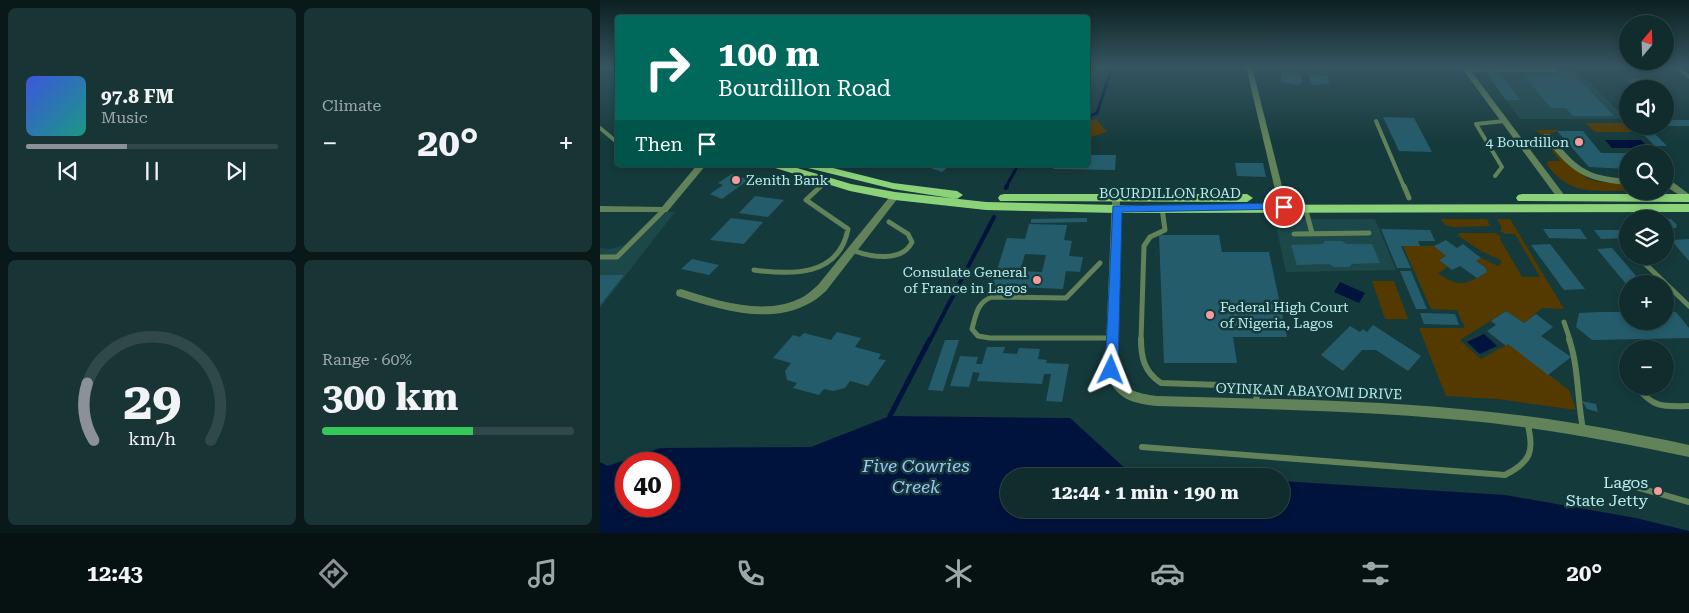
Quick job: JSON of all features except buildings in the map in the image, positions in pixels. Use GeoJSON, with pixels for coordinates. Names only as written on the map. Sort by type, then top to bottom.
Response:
{"type":"FeatureCollection","features":[{"type":"Feature","properties":{"kind":"main road","name":"BOURDILLON ROAD"},"geometry":{"type":"LineString","coordinates":[[782,167],[828,181],[895,196],[986,206],[1116,204],[1281,198],[1689,198]]}},
{"type":"Feature","properties":{"kind":"main road","name":"BOURDILLON ROAD"},"geometry":{"type":"LineString","coordinates":[[815,167],[847,176],[940,193],[990,198],[1162,208],[1689,208]]}},
{"type":"Feature","properties":{"kind":"street"},"geometry":{"type":"LineString","coordinates":[[1255,92],[1281,198]]}},
{"type":"Feature","properties":{"kind":"street"},"geometry":{"type":"LineString","coordinates":[[1482,92],[1562,198]]}},
{"type":"Feature","properties":{"kind":"street"},"geometry":{"type":"LineString","coordinates":[[1547,136],[1565,159],[1582,174],[1596,180],[1619,181]]}},
{"type":"Feature","properties":{"kind":"street"},"geometry":{"type":"LineString","coordinates":[[600,209],[664,210],[700,167]]}},
{"type":"Feature","properties":{"kind":"street"},"geometry":{"type":"LineString","coordinates":[[1674,187],[1689,198]]}},
{"type":"Feature","properties":{"kind":"street"},"geometry":{"type":"LineString","coordinates":[[681,293],[733,307],[765,310],[790,306],[815,296],[895,196]]}},
{"type":"Feature","properties":{"kind":"street","name":"OYINKAN ABAYOMI DRIVE"},"geometry":{"type":"LineString","coordinates":[[1116,204],[1111,370],[1115,384],[1125,393],[1139,399],[1157,401],[1404,409],[1527,421],[1583,429],[1689,451]]}},
{"type":"Feature","properties":{"kind":"lane"},"geometry":{"type":"LineString","coordinates":[[1495,176],[1502,167],[1476,124],[1504,121]]}},
{"type":"Feature","properties":{"kind":"lane"},"geometry":{"type":"LineString","coordinates":[[1376,122],[1409,198]]}},
{"type":"Feature","properties":{"kind":"lane"},"geometry":{"type":"LineString","coordinates":[[600,128],[615,140]]}},
{"type":"Feature","properties":{"kind":"lane"},"geometry":{"type":"LineString","coordinates":[[754,270],[784,274],[800,273],[822,266],[838,253],[848,238],[848,229],[842,222],[814,209],[806,200],[828,181]]}},
{"type":"Feature","properties":{"kind":"lane"},"geometry":{"type":"LineString","coordinates":[[1305,207],[1312,233]]}},
{"type":"Feature","properties":{"kind":"lane"},"geometry":{"type":"LineString","coordinates":[[1162,208],[1165,230],[1150,237],[1144,246],[1142,355],[1145,365],[1154,379],[1161,383],[1250,386],[1256,391],[1258,404]]}},
{"type":"Feature","properties":{"kind":"lane"},"geometry":{"type":"LineString","coordinates":[[600,257],[617,257],[664,210]]}},
{"type":"Feature","properties":{"kind":"lane"},"geometry":{"type":"LineString","coordinates":[[852,250],[866,257],[877,258],[909,248],[912,242],[908,234],[889,222]]}},
{"type":"Feature","properties":{"kind":"lane"},"geometry":{"type":"LineString","coordinates":[[1294,234],[1369,233]]}},
{"type":"Feature","properties":{"kind":"lane"},"geometry":{"type":"LineString","coordinates":[[1100,263],[1089,271],[1076,291],[1066,298],[992,297],[985,299],[979,304],[972,329],[978,336],[990,338],[1112,338]]}},
{"type":"Feature","properties":{"kind":"lane"},"geometry":{"type":"LineString","coordinates":[[1646,265],[1689,306]]}},
{"type":"Feature","properties":{"kind":"lane"},"geometry":{"type":"LineString","coordinates":[[1564,322],[1575,356],[1576,388],[1583,429]]}},
{"type":"Feature","properties":{"kind":"lane"},"geometry":{"type":"LineString","coordinates":[[1643,395],[1651,405],[1662,407],[1689,406]]}},
{"type":"Feature","properties":{"kind":"lane"},"geometry":{"type":"LineString","coordinates":[[1142,447],[1505,475],[1523,465],[1530,449],[1531,432],[1527,421]]}},
{"type":"Feature","properties":{"kind":"lane"},"geometry":{"type":"LineString","coordinates":[[1636,487],[1689,502]]}},
{"type":"Feature","properties":{"kind":"shaded area"},"geometry":{"type":"Polygon","coordinates":[[[1500,92],[1599,92],[1619,112],[1619,119],[1520,119],[1500,92]]]}},
{"type":"Feature","properties":{"kind":"shaded area"},"geometry":{"type":"Polygon","coordinates":[[[1096,119],[1107,132],[1090,137],[1090,121],[1096,119]]]}},
{"type":"Feature","properties":{"kind":"shaded area"},"geometry":{"type":"Polygon","coordinates":[[[1586,123],[1619,123],[1619,132],[1595,132],[1586,123]]]}},
{"type":"Feature","properties":{"kind":"shaded area"},"geometry":{"type":"Polygon","coordinates":[[[1537,130],[1560,130],[1546,135],[1586,178],[1599,182],[1619,183],[1619,191],[1593,191],[1574,187],[1556,175],[1547,165],[1548,161],[1560,161],[1537,130]]]}},
{"type":"Feature","properties":{"kind":"shaded area"},"geometry":{"type":"Polygon","coordinates":[[[659,211],[675,212],[600,308],[600,248],[611,249],[624,245],[659,211]]]}},
{"type":"Feature","properties":{"kind":"shaded area"},"geometry":{"type":"Polygon","coordinates":[[[1296,219],[1375,219],[1396,270],[1286,272],[1275,221],[1297,221],[1296,219]]]}},
{"type":"Feature","properties":{"kind":"shaded area"},"geometry":{"type":"Polygon","coordinates":[[[1441,219],[1487,219],[1490,226],[1454,227],[1445,225],[1441,219]]]}},
{"type":"Feature","properties":{"kind":"shaded area"},"geometry":{"type":"Polygon","coordinates":[[[1497,219],[1510,219],[1564,309],[1542,308],[1524,323],[1506,311],[1460,340],[1481,359],[1508,344],[1569,390],[1576,410],[1498,399],[1446,396],[1419,328],[1465,328],[1457,310],[1431,309],[1403,246],[1434,246],[1446,256],[1439,260],[1448,267],[1438,273],[1457,283],[1463,283],[1487,272],[1486,268],[1476,261],[1481,258],[1498,266],[1501,260],[1483,252],[1460,237],[1458,233],[1495,233],[1501,237],[1500,239],[1522,277],[1540,277],[1515,234],[1506,234],[1500,231],[1502,228],[1497,219]]]}},
{"type":"Feature","properties":{"kind":"shaded area"},"geometry":{"type":"Polygon","coordinates":[[[1372,281],[1394,281],[1408,319],[1385,319],[1372,281]]]}},
{"type":"Feature","properties":{"kind":"water"},"geometry":{"type":"Polygon","coordinates":[[[1605,140],[1641,140],[1646,145],[1619,145],[1619,148],[1612,148],[1605,140]]]}},
{"type":"Feature","properties":{"kind":"water"},"geometry":{"type":"Polygon","coordinates":[[[1340,282],[1365,293],[1359,303],[1334,292],[1340,282]]]}},
{"type":"Feature","properties":{"kind":"water"},"geometry":{"type":"Polygon","coordinates":[[[1484,334],[1497,346],[1480,354],[1467,342],[1484,334]]]}},
{"type":"Feature","properties":{"kind":"water","name":"Five Cowries Creek"},"geometry":{"type":"Polygon","coordinates":[[[890,416],[1070,418],[1125,468],[1000,468],[1000,518],[1290,518],[1290,482],[1505,495],[1636,518],[1689,531],[1689,533],[600,533],[600,462],[608,466],[615,464],[615,517],[680,517],[680,452],[648,452],[660,448],[811,447],[890,416]]]}},
{"type":"Feature","properties":{"kind":"waterway"},"geometry":{"type":"LineString","coordinates":[[1090,116],[1097,113],[1104,92]]}},
{"type":"Feature","properties":{"kind":"waterway"},"geometry":{"type":"LineString","coordinates":[[1006,187],[1017,167]]}},
{"type":"Feature","properties":{"kind":"waterway"},"geometry":{"type":"LineString","coordinates":[[930,340],[994,217]]}},
{"type":"Feature","properties":{"kind":"waterway"},"geometry":{"type":"LineString","coordinates":[[890,416],[930,339]]}},
{"type":"Feature","properties":{"kind":"place","name":"4 Bourdillon"},"geometry":{"type":"Point","coordinates":[1579,142]}},
{"type":"Feature","properties":{"kind":"place","name":"Zenith Bank"},"geometry":{"type":"Point","coordinates":[736,180]}},
{"type":"Feature","properties":{"kind":"place","name":"Consulate General of France in Lagos"},"geometry":{"type":"Point","coordinates":[1037,280]}},
{"type":"Feature","properties":{"kind":"place","name":"Federal High Court of Nigeria, Lagos"},"geometry":{"type":"Point","coordinates":[1210,315]}},
{"type":"Feature","properties":{"kind":"place","name":"Lagos State Jetty"},"geometry":{"type":"Point","coordinates":[1658,491]}},
{"type":"Feature","properties":{"kind":"route"},"geometry":{"type":"LineString","coordinates":[[1111,370],[1117,208],[1284,207]]}}]}
